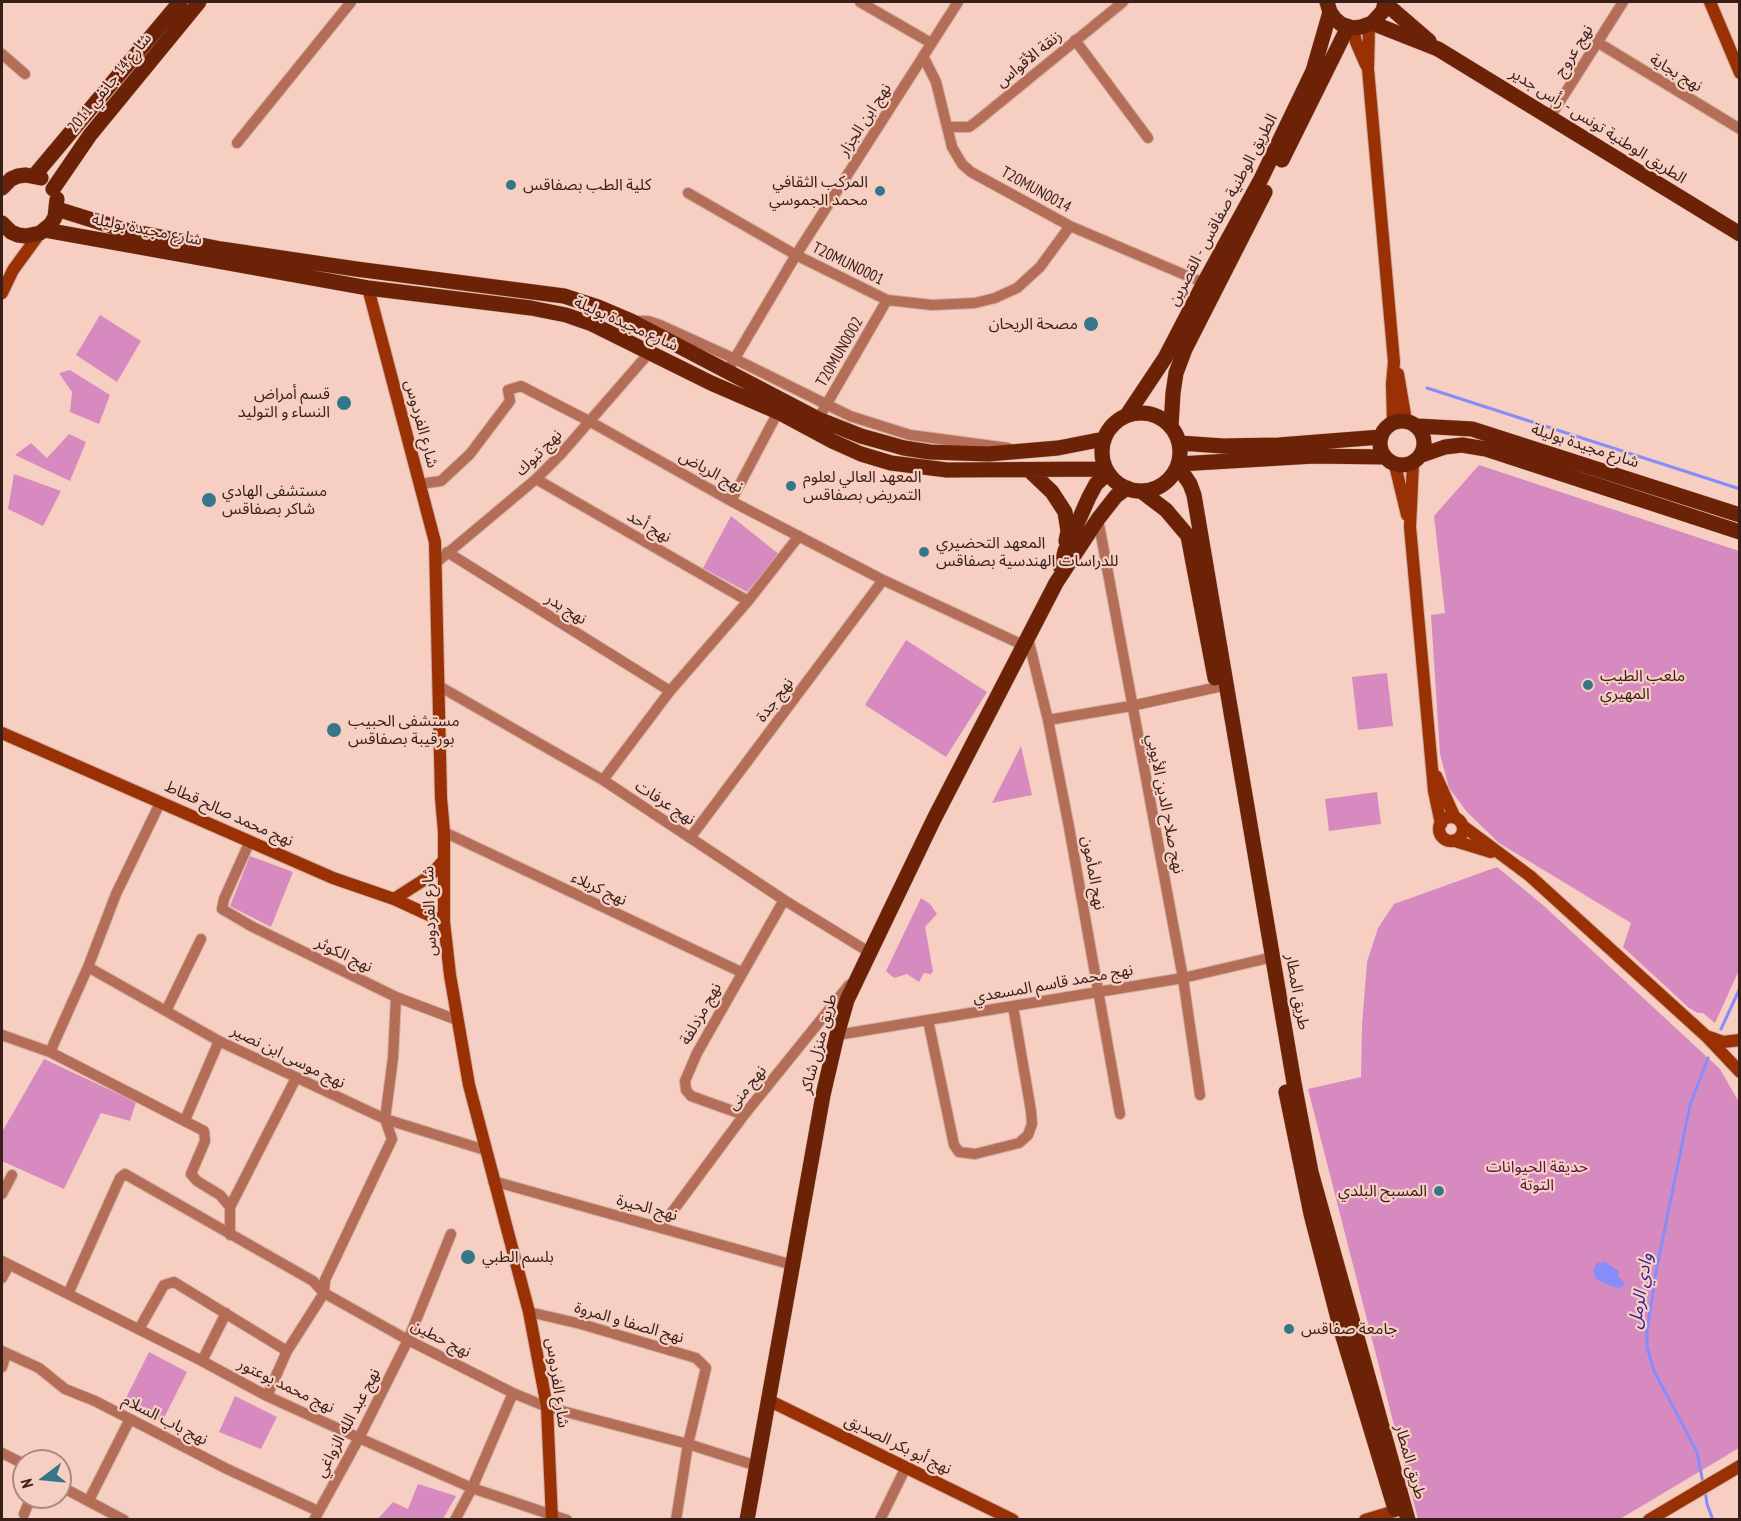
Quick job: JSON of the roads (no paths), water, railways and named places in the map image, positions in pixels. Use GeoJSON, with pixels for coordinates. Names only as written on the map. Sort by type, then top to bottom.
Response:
{"type":"FeatureCollection","features":[{"type":"Feature","properties":{"kind":"main road","name":"شارع 14 جانفي 2011"},"geometry":{"type":"LineString","coordinates":[[34,176],[180,2]]}},
{"type":"Feature","properties":{"kind":"main road","name":"شارع 14 جانفي 2011"},"geometry":{"type":"LineString","coordinates":[[53,189],[90,135],[199,2]]}},
{"type":"Feature","properties":{"kind":"main road"},"geometry":{"type":"LineString","coordinates":[[1328,7],[1335,19],[1351,27],[1371,24],[1378,18],[1385,2]]}},
{"type":"Feature","properties":{"kind":"main road","name":"الطريق الوطنية تونس - رأس جدير"},"geometry":{"type":"LineString","coordinates":[[1385,2],[1438,50]]}},
{"type":"Feature","properties":{"kind":"main road","name":"الطريق الوطنية صفاقس - القصرين"},"geometry":{"type":"LineString","coordinates":[[1127,414],[1165,358],[1261,179],[1309,81],[1319,55],[1328,7]]}},
{"type":"Feature","properties":{"kind":"main road","name":"الطريق الوطنية تونس - رأس جدير"},"geometry":{"type":"LineString","coordinates":[[1371,24],[1438,50],[1740,234]]}},
{"type":"Feature","properties":{"kind":"main road","name":"الطريق الوطنية صفاقس - القصرين"},"geometry":{"type":"LineString","coordinates":[[1171,426],[1176,373],[1185,349],[1351,27]]}},
{"type":"Feature","properties":{"kind":"main road"},"geometry":{"type":"LineString","coordinates":[[5,181],[18,176],[34,176],[48,183],[53,189],[57,209],[55,217],[43,232]]}},
{"type":"Feature","properties":{"kind":"main road","name":"شارع مجيدة بوليلة"},"geometry":{"type":"LineString","coordinates":[[57,209],[121,229],[221,249],[564,296],[598,307],[731,365],[818,419],[861,436],[904,448],[930,452],[988,454],[1058,448],[1104,439]]}},
{"type":"Feature","properties":{"kind":"main road","name":"شارع مجيدة بوليلة"},"geometry":{"type":"LineString","coordinates":[[2,223],[18,235],[26,236],[43,232],[369,293],[531,308],[566,315],[592,324],[649,353],[778,412],[832,441],[861,454],[891,463],[947,470],[1107,471]]}},
{"type":"Feature","properties":{"kind":"main road"},"geometry":{"type":"LineString","coordinates":[[1139,412],[1151,413],[1162,418],[1171,426],[1180,443],[1181,454],[1179,465],[1172,476],[1153,490],[1134,490],[1116,482],[1107,471],[1102,449],[1104,439],[1113,424],[1127,414],[1139,412]]}},
{"type":"Feature","properties":{"kind":"main road"},"geometry":{"type":"LineString","coordinates":[[1390,461],[1380,444],[1380,437],[1383,431],[1406,423],[1424,437],[1424,449],[1417,459]]}},
{"type":"Feature","properties":{"kind":"main road","name":"شارع مجيدة بوليلة"},"geometry":{"type":"LineString","coordinates":[[1406,423],[1472,429],[1740,514]]}},
{"type":"Feature","properties":{"kind":"main road"},"geometry":{"type":"LineString","coordinates":[[1180,443],[1223,446],[1279,445],[1380,437]]}},
{"type":"Feature","properties":{"kind":"main road","name":"شارع مجيدة بوليلة"},"geometry":{"type":"LineString","coordinates":[[1179,465],[1314,456],[1390,461],[1407,465],[1445,447],[1461,445],[1486,449],[1740,532]]}},
{"type":"Feature","properties":{"kind":"main road","name":"طريق المطار"},"geometry":{"type":"LineString","coordinates":[[1179,465],[1194,495],[1293,1130],[1311,1214],[1341,1329],[1401,1515]]}},
{"type":"Feature","properties":{"kind":"main road"},"geometry":{"type":"LineString","coordinates":[[1030,471],[1052,492],[1065,512],[1068,531],[1065,551]]}},
{"type":"Feature","properties":{"kind":"main road","name":"طريق منزل شاكر"},"geometry":{"type":"LineString","coordinates":[[1056,584],[1065,551],[1089,497],[1107,471]]}},
{"type":"Feature","properties":{"kind":"main road","name":"طريق منزل شاكر"},"geometry":{"type":"LineString","coordinates":[[747,1520],[823,1095],[847,1000],[934,819],[1056,584],[1098,519],[1116,496],[1134,490]]}},
{"type":"Feature","properties":{"kind":"main road","name":"طريق المطار"},"geometry":{"type":"LineString","coordinates":[[1134,490],[1166,510],[1191,543],[1222,686]]}},
{"type":"Feature","properties":{"kind":"street"},"geometry":{"type":"LineString","coordinates":[[237,144],[351,2]]}},
{"type":"Feature","properties":{"kind":"street"},"geometry":{"type":"LineString","coordinates":[[860,2],[931,43]]}},
{"type":"Feature","properties":{"kind":"street","name":"نهج ابن الجزار"},"geometry":{"type":"LineString","coordinates":[[731,365],[796,255],[958,2]]}},
{"type":"Feature","properties":{"kind":"street","name":"زنقة الأقواس"},"geometry":{"type":"LineString","coordinates":[[948,127],[969,127],[976,122],[1123,2]]}},
{"type":"Feature","properties":{"kind":"street","name":"نهج عروج"},"geometry":{"type":"LineString","coordinates":[[1551,117],[1623,2]]}},
{"type":"Feature","properties":{"kind":"street"},"geometry":{"type":"LineString","coordinates":[[1710,2],[1740,74]]}},
{"type":"Feature","properties":{"kind":"street"},"geometry":{"type":"LineString","coordinates":[[1371,24],[1368,69],[1394,362],[1406,423]]}},
{"type":"Feature","properties":{"kind":"street"},"geometry":{"type":"LineString","coordinates":[[1351,27],[1368,69]]}},
{"type":"Feature","properties":{"kind":"street"},"geometry":{"type":"LineString","coordinates":[[1076,40],[1148,138]]}},
{"type":"Feature","properties":{"kind":"street","name":"نهج بجاية"},"geometry":{"type":"LineString","coordinates":[[1597,42],[1740,129]]}},
{"type":"Feature","properties":{"kind":"street"},"geometry":{"type":"LineString","coordinates":[[2,54],[26,74]]}},
{"type":"Feature","properties":{"kind":"street","name":"T20MUN0014"},"geometry":{"type":"LineString","coordinates":[[923,56],[936,82],[956,156],[971,171],[1070,226],[1204,283]]}},
{"type":"Feature","properties":{"kind":"street"},"geometry":{"type":"LineString","coordinates":[[688,193],[796,255]]}},
{"type":"Feature","properties":{"kind":"street","name":"T20MUN0001"},"geometry":{"type":"LineString","coordinates":[[796,255],[887,300],[957,305],[975,303],[1006,294],[1029,279],[1070,226]]}},
{"type":"Feature","properties":{"kind":"street"},"geometry":{"type":"LineString","coordinates":[[2,293],[13,270],[43,232]]}},
{"type":"Feature","properties":{"kind":"street","name":"شارع الفردوس"},"geometry":{"type":"LineString","coordinates":[[369,293],[435,542],[441,798],[444,832],[444,922],[457,1020],[469,1085],[529,1312],[547,1407],[552,1516]]}},
{"type":"Feature","properties":{"kind":"street","name":"T20MUN0002"},"geometry":{"type":"LineString","coordinates":[[818,419],[887,300]]}},
{"type":"Feature","properties":{"kind":"street","name":"نهج تبوك"},"geometry":{"type":"LineString","coordinates":[[436,561],[536,479],[561,454],[649,353]]}},
{"type":"Feature","properties":{"kind":"street","name":"شارع مجيدة بوليلة"},"geometry":{"type":"LineString","coordinates":[[731,365],[850,416],[910,435],[1029,451]]}},
{"type":"Feature","properties":{"kind":"street","name":"نهج الرياض"},"geometry":{"type":"LineString","coordinates":[[420,484],[441,481],[470,454],[510,401],[508,390],[521,386],[730,501],[883,580],[1026,642]]}},
{"type":"Feature","properties":{"kind":"street"},"geometry":{"type":"LineString","coordinates":[[730,501],[778,412]]}},
{"type":"Feature","properties":{"kind":"street"},"geometry":{"type":"LineString","coordinates":[[1417,459],[1410,527],[1434,791],[1441,824],[1441,836],[1447,841],[1455,841],[1504,856]]}},
{"type":"Feature","properties":{"kind":"street"},"geometry":{"type":"LineString","coordinates":[[1390,461],[1410,527]]}},
{"type":"Feature","properties":{"kind":"street","name":"نهج أحد"},"geometry":{"type":"LineString","coordinates":[[536,479],[747,601]]}},
{"type":"Feature","properties":{"kind":"street","name":"نهج صلاح الدين الأيوبي"},"geometry":{"type":"LineString","coordinates":[[1098,519],[1183,978],[1200,1095]]}},
{"type":"Feature","properties":{"kind":"street"},"geometry":{"type":"LineString","coordinates":[[603,780],[670,691],[799,536]]}},
{"type":"Feature","properties":{"kind":"street","name":"نهج بدر"},"geometry":{"type":"LineString","coordinates":[[447,552],[670,691]]}},
{"type":"Feature","properties":{"kind":"street","name":"نهج جدة"},"geometry":{"type":"LineString","coordinates":[[690,838],[883,580]]}},
{"type":"Feature","properties":{"kind":"street","name":"نهج المأمون"},"geometry":{"type":"LineString","coordinates":[[1026,642],[1048,720],[1120,1114]]}},
{"type":"Feature","properties":{"kind":"street","name":"نهج عرفات"},"geometry":{"type":"LineString","coordinates":[[439,686],[603,780],[784,900],[869,952]]}},
{"type":"Feature","properties":{"kind":"street"},"geometry":{"type":"LineString","coordinates":[[1048,720],[1131,706],[1222,686]]}},
{"type":"Feature","properties":{"kind":"street","name":"نهج محمد صالح قطاط"},"geometry":{"type":"LineString","coordinates":[[2,733],[333,878],[394,899],[444,922]]}},
{"type":"Feature","properties":{"kind":"street"},"geometry":{"type":"LineString","coordinates":[[1433,770],[1459,822],[1461,837],[1455,841]]}},
{"type":"Feature","properties":{"kind":"street"},"geometry":{"type":"LineString","coordinates":[[50,1052],[88,967],[117,894],[160,803]]}},
{"type":"Feature","properties":{"kind":"street"},"geometry":{"type":"LineString","coordinates":[[1441,824],[1447,818],[1459,822],[1530,876],[1706,1036],[1737,1068]]}},
{"type":"Feature","properties":{"kind":"street","name":"نهج كربلاء"},"geometry":{"type":"LineString","coordinates":[[444,832],[741,972]]}},
{"type":"Feature","properties":{"kind":"street","name":"نهج الكوثر"},"geometry":{"type":"LineString","coordinates":[[250,841],[224,899],[222,909],[251,926],[396,997],[457,1020]]}},
{"type":"Feature","properties":{"kind":"street"},"geometry":{"type":"LineString","coordinates":[[394,899],[430,876],[444,860]]}},
{"type":"Feature","properties":{"kind":"street","name":"نهج مزدلفة"},"geometry":{"type":"LineString","coordinates":[[744,1116],[691,1096],[686,1090],[685,1081],[697,1053],[741,972],[784,900]]}},
{"type":"Feature","properties":{"kind":"street"},"geometry":{"type":"LineString","coordinates":[[166,1011],[201,939]]}},
{"type":"Feature","properties":{"kind":"street","name":"نهج محمد قاسم المسعدي"},"geometry":{"type":"LineString","coordinates":[[837,1035],[1183,978],[1268,958]]}},
{"type":"Feature","properties":{"kind":"street","name":"نهج موسى ابن نصير"},"geometry":{"type":"LineString","coordinates":[[88,967],[219,1041],[296,1078],[385,1119],[485,1150]]}},
{"type":"Feature","properties":{"kind":"street","name":"نهج منى"},"geometry":{"type":"LineString","coordinates":[[661,1227],[744,1116],[861,970]]}},
{"type":"Feature","properties":{"kind":"street"},"geometry":{"type":"LineString","coordinates":[[267,1396],[287,1351],[324,1293],[325,1280],[392,1139],[385,1119],[393,1058],[396,997]]}},
{"type":"Feature","properties":{"kind":"street"},"geometry":{"type":"LineString","coordinates":[[928,1020],[954,1145],[959,1152],[975,1154],[1019,1143],[1028,1135],[1032,1124],[1013,1006]]}},
{"type":"Feature","properties":{"kind":"street"},"geometry":{"type":"LineString","coordinates":[[2,1035],[50,1052],[204,1131],[205,1141],[191,1174],[197,1181],[220,1195],[230,1206]]}},
{"type":"Feature","properties":{"kind":"street"},"geometry":{"type":"LineString","coordinates":[[1706,1036],[1723,1042],[1740,1041]]}},
{"type":"Feature","properties":{"kind":"street"},"geometry":{"type":"LineString","coordinates":[[185,1120],[219,1041]]}},
{"type":"Feature","properties":{"kind":"street"},"geometry":{"type":"LineString","coordinates":[[1737,1068],[1734,1052],[1740,1041]]}},
{"type":"Feature","properties":{"kind":"street"},"geometry":{"type":"LineString","coordinates":[[230,1235],[230,1206],[296,1078]]}},
{"type":"Feature","properties":{"kind":"street","name":"نهج حطين"},"geometry":{"type":"LineString","coordinates":[[68,1294],[120,1178],[125,1174],[313,1281],[324,1293],[408,1340],[513,1393],[547,1407],[688,1444],[757,1466]]}},
{"type":"Feature","properties":{"kind":"street"},"geometry":{"type":"LineString","coordinates":[[2,1194],[12,1175]]}},
{"type":"Feature","properties":{"kind":"street","name":"نهج الحيرة"},"geometry":{"type":"LineString","coordinates":[[493,1181],[793,1265]]}},
{"type":"Feature","properties":{"kind":"street","name":"نهج عبد الله الزواغي"},"geometry":{"type":"LineString","coordinates":[[316,1515],[359,1438],[408,1340],[451,1234]]}},
{"type":"Feature","properties":{"kind":"street"},"geometry":{"type":"LineString","coordinates":[[2,1278],[5,1263]]}},
{"type":"Feature","properties":{"kind":"street","name":"نهج محمد بوعتور"},"geometry":{"type":"LineString","coordinates":[[5,1263],[202,1360],[267,1396],[472,1488],[567,1520]]}},
{"type":"Feature","properties":{"kind":"street"},"geometry":{"type":"LineString","coordinates":[[139,1329],[164,1285],[174,1282],[287,1351]]}},
{"type":"Feature","properties":{"kind":"street","name":"نهج الصفا و المروة"},"geometry":{"type":"LineString","coordinates":[[529,1312],[581,1324],[696,1358],[706,1368],[688,1444],[676,1520]]}},
{"type":"Feature","properties":{"kind":"street"},"geometry":{"type":"LineString","coordinates":[[202,1360],[226,1313]]}},
{"type":"Feature","properties":{"kind":"street"},"geometry":{"type":"LineString","coordinates":[[2,1367],[4,1353]]}},
{"type":"Feature","properties":{"kind":"street","name":"نهج باب السلام"},"geometry":{"type":"LineString","coordinates":[[4,1353],[39,1368],[65,1389],[96,1401],[316,1515]]}},
{"type":"Feature","properties":{"kind":"street"},"geometry":{"type":"LineString","coordinates":[[455,1520],[472,1488],[513,1393]]}},
{"type":"Feature","properties":{"kind":"street","name":"نهج أبو بكر الصديق"},"geometry":{"type":"LineString","coordinates":[[768,1400],[1013,1520]]}},
{"type":"Feature","properties":{"kind":"street"},"geometry":{"type":"LineString","coordinates":[[89,1500],[130,1419]]}},
{"type":"Feature","properties":{"kind":"street"},"geometry":{"type":"LineString","coordinates":[[1649,1520],[1740,1466]]}},
{"type":"Feature","properties":{"kind":"street"},"geometry":{"type":"LineString","coordinates":[[880,1520],[906,1467]]}},
{"type":"Feature","properties":{"kind":"street"},"geometry":{"type":"LineString","coordinates":[[72,1492],[124,1520]]}},
{"type":"Feature","properties":{"kind":"street"},"geometry":{"type":"LineString","coordinates":[[24,1514],[26,1509]]}},
{"type":"Feature","properties":{"kind":"street"},"geometry":{"type":"LineString","coordinates":[[1365,1520],[1401,1515]]}},
{"type":"Feature","properties":{"kind":"water"},"geometry":{"type":"Polygon","coordinates":[[[1605,1262],[1619,1271],[1618,1277],[1625,1283],[1622,1287],[1618,1288],[1596,1279],[1593,1270],[1597,1263],[1605,1262]]]}},
{"type":"Feature","properties":{"kind":"waterway"},"geometry":{"type":"LineString","coordinates":[[1427,388],[1740,489]]}},
{"type":"Feature","properties":{"kind":"waterway","name":"وادي الرمل"},"geometry":{"type":"LineString","coordinates":[[1721,1029],[1740,988]]}},
{"type":"Feature","properties":{"kind":"waterway","name":"وادي الرمل"},"geometry":{"type":"LineString","coordinates":[[1703,1483],[1697,1452],[1654,1371],[1647,1347],[1647,1332],[1656,1272],[1690,1105],[1708,1058]]}},
{"type":"Feature","properties":{"kind":"waterway","name":"وادي الرمل"},"geometry":{"type":"LineString","coordinates":[[1705,1490],[1713,1520]]}},
{"type":"Feature","properties":{"kind":"place","name":"كلية الطب بصفاقس"},"geometry":{"type":"Point","coordinates":[511,185]}},
{"type":"Feature","properties":{"kind":"place","name":"المركب الثقافي محمد الجموسي"},"geometry":{"type":"Point","coordinates":[880,191]}},
{"type":"Feature","properties":{"kind":"place","name":"مصحة الريحان"},"geometry":{"type":"Point","coordinates":[1091,324]}},
{"type":"Feature","properties":{"kind":"place","name":"قسم أمراض النساء و التوليد"},"geometry":{"type":"Point","coordinates":[344,403]}},
{"type":"Feature","properties":{"kind":"place","name":"المعهد العالي لعلوم التمريض بصفاقس"},"geometry":{"type":"Point","coordinates":[791,486]}},
{"type":"Feature","properties":{"kind":"place","name":"مستشفى الهادي شاكر بصفاقس"},"geometry":{"type":"Point","coordinates":[209,500]}},
{"type":"Feature","properties":{"kind":"place","name":"المعهد التحضيري للدراسات الهندسية بصفاقس"},"geometry":{"type":"Point","coordinates":[924,552]}},
{"type":"Feature","properties":{"kind":"place","name":"ملعب الطيب المهيري"},"geometry":{"type":"Point","coordinates":[1588,685]}},
{"type":"Feature","properties":{"kind":"place","name":"مستشفى الحبيب بورقيبة بصفاقس"},"geometry":{"type":"Point","coordinates":[334,730]}},
{"type":"Feature","properties":{"kind":"place","name":"المسبح البلدي"},"geometry":{"type":"Point","coordinates":[1439,1191]}},
{"type":"Feature","properties":{"kind":"place","name":"بلسم الطبي"},"geometry":{"type":"Point","coordinates":[468,1257]}},
{"type":"Feature","properties":{"kind":"place","name":"جامعة صفاقس"},"geometry":{"type":"Point","coordinates":[1289,1329]}},
{"type":"Feature","properties":{"kind":"park label","name":"حديقة الحيوانات التوتة"},"geometry":{"type":"Point","coordinates":[1537,1176]}}]}
